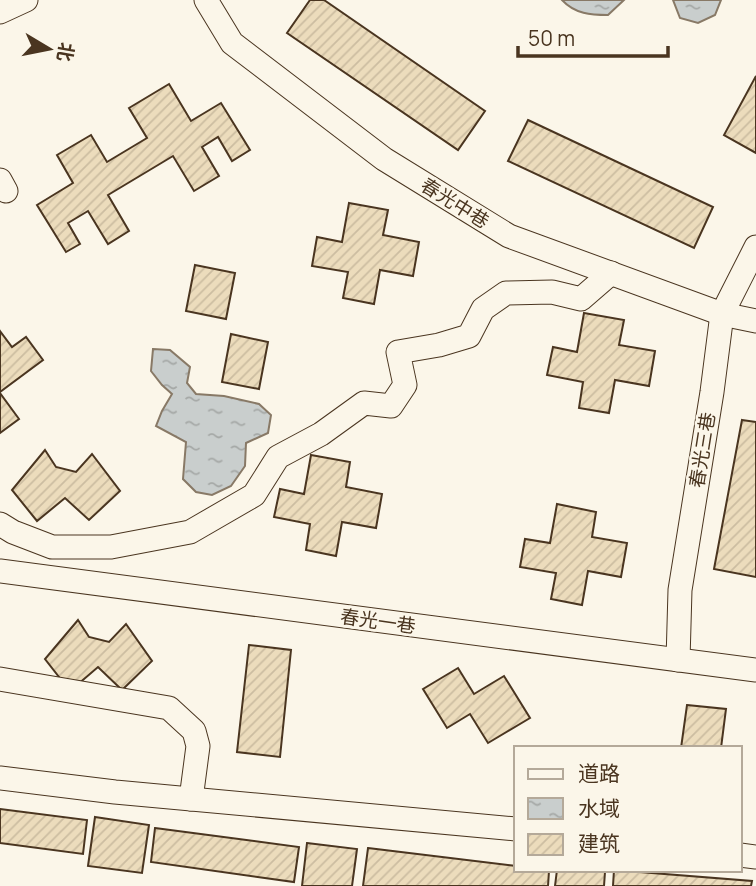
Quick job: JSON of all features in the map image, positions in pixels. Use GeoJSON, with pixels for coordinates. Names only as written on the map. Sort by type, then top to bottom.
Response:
{"type":"FeatureCollection","features":[{"type":"Feature","properties":{"kind":"street"},"geometry":{"type":"LineString","coordinates":[[0,12],[26,0]]}},
{"type":"Feature","properties":{"kind":"street","name":"春光中巷"},"geometry":{"type":"LineString","coordinates":[[206,0],[232,43],[384,159],[509,236],[722,314],[756,321]]}},
{"type":"Feature","properties":{"kind":"street","name":"春光三巷"},"geometry":{"type":"LineString","coordinates":[[678,660],[680,590],[722,314],[756,247]]}},
{"type":"Feature","properties":{"kind":"street"},"geometry":{"type":"LineString","coordinates":[[0,524],[52,547],[111,547],[190,532],[254,495],[278,457],[321,434],[364,403],[391,407],[405,385],[398,352],[439,345],[469,336],[482,309],[506,293],[552,292],[581,299],[611,273]]}},
{"type":"Feature","properties":{"kind":"street","name":"春光一巷"},"geometry":{"type":"LineString","coordinates":[[0,571],[756,670]]}},
{"type":"Feature","properties":{"kind":"street"},"geometry":{"type":"LineString","coordinates":[[0,679],[169,708],[194,732],[198,746],[191,799]]}},
{"type":"Feature","properties":{"kind":"street"},"geometry":{"type":"LineString","coordinates":[[0,778],[114,792],[514,829]]}},
{"type":"Feature","properties":{"kind":"water"},"geometry":{"type":"Polygon","coordinates":[[[562,0],[624,0],[608,15],[578,11],[562,0]]]}},
{"type":"Feature","properties":{"kind":"water"},"geometry":{"type":"Polygon","coordinates":[[[673,0],[721,0],[715,15],[698,23],[680,18],[673,0]]]}},
{"type":"Feature","properties":{"kind":"water"},"geometry":{"type":"Polygon","coordinates":[[[153,349],[170,350],[190,367],[187,383],[196,394],[224,396],[259,404],[271,415],[268,433],[246,443],[245,466],[231,486],[212,495],[196,492],[183,479],[186,442],[156,426],[172,394],[151,371],[153,349]]]}},
{"type":"Feature","properties":{"kind":"building"},"geometry":{"type":"Polygon","coordinates":[[[310,0],[324,0],[485,111],[458,150],[287,33],[310,0]]]}},
{"type":"Feature","properties":{"kind":"building"},"geometry":{"type":"Polygon","coordinates":[[[756,76],[756,153],[724,135],[756,76]]]}},
{"type":"Feature","properties":{"kind":"building"},"geometry":{"type":"Polygon","coordinates":[[[169,84],[191,121],[221,103],[250,150],[232,161],[218,137],[202,147],[219,176],[194,191],[173,156],[108,195],[129,231],[108,244],[88,211],[68,223],[80,244],[66,252],[37,205],[73,183],[57,155],[91,135],[107,162],[147,138],[129,108],[169,84]]]}},
{"type":"Feature","properties":{"kind":"building"},"geometry":{"type":"Polygon","coordinates":[[[528,120],[713,207],[694,248],[508,161],[528,120]]]}},
{"type":"Feature","properties":{"kind":"building"},"geometry":{"type":"Polygon","coordinates":[[[349,203],[388,210],[383,235],[419,242],[413,276],[380,270],[374,304],[343,298],[348,272],[312,266],[317,237],[342,242],[349,203]]]}},
{"type":"Feature","properties":{"kind":"building"},"geometry":{"type":"Polygon","coordinates":[[[195,265],[235,273],[226,319],[186,311],[195,265]]]}},
{"type":"Feature","properties":{"kind":"building"},"geometry":{"type":"Polygon","coordinates":[[[584,313],[624,320],[619,345],[655,351],[649,386],[615,380],[609,413],[579,408],[583,382],[547,375],[553,347],[577,352],[584,313]]]}},
{"type":"Feature","properties":{"kind":"building"},"geometry":{"type":"Polygon","coordinates":[[[0,331],[12,347],[26,337],[43,360],[0,392],[0,331]]]}},
{"type":"Feature","properties":{"kind":"building"},"geometry":{"type":"Polygon","coordinates":[[[231,334],[268,342],[259,389],[222,382],[231,334]]]}},
{"type":"Feature","properties":{"kind":"building"},"geometry":{"type":"Polygon","coordinates":[[[0,393],[19,419],[0,433],[0,393]]]}},
{"type":"Feature","properties":{"kind":"building"},"geometry":{"type":"Polygon","coordinates":[[[742,420],[756,422],[756,577],[714,569],[742,420]]]}},
{"type":"Feature","properties":{"kind":"building"},"geometry":{"type":"Polygon","coordinates":[[[45,450],[56,467],[76,472],[92,454],[120,491],[89,520],[65,498],[37,521],[12,490],[45,450]]]}},
{"type":"Feature","properties":{"kind":"building"},"geometry":{"type":"Polygon","coordinates":[[[311,455],[350,462],[346,487],[382,494],[376,528],[342,522],[336,556],[306,550],[310,524],[274,517],[280,489],[304,494],[311,455]]]}},
{"type":"Feature","properties":{"kind":"building"},"geometry":{"type":"Polygon","coordinates":[[[557,504],[596,512],[592,537],[627,543],[621,577],[588,571],[582,605],[551,599],[556,573],[520,567],[525,539],[550,543],[557,504]]]}},
{"type":"Feature","properties":{"kind":"building"},"geometry":{"type":"Polygon","coordinates":[[[78,620],[89,637],[109,642],[126,624],[152,661],[122,690],[98,667],[70,691],[45,659],[78,620]]]}},
{"type":"Feature","properties":{"kind":"building"},"geometry":{"type":"Polygon","coordinates":[[[249,645],[291,650],[280,757],[237,752],[249,645]]]}},
{"type":"Feature","properties":{"kind":"building"},"geometry":{"type":"Polygon","coordinates":[[[458,668],[474,694],[504,676],[530,718],[488,743],[470,714],[447,728],[423,689],[458,668]]]}},
{"type":"Feature","properties":{"kind":"building"},"geometry":{"type":"Polygon","coordinates":[[[687,705],[726,709],[721,746],[681,746],[687,705]]]}},
{"type":"Feature","properties":{"kind":"building"},"geometry":{"type":"Polygon","coordinates":[[[0,809],[87,820],[83,854],[0,843],[0,809]]]}},
{"type":"Feature","properties":{"kind":"building"},"geometry":{"type":"Polygon","coordinates":[[[95,817],[149,825],[142,873],[88,866],[95,817]]]}},
{"type":"Feature","properties":{"kind":"building"},"geometry":{"type":"Polygon","coordinates":[[[155,828],[299,847],[294,882],[151,862],[155,828]]]}},
{"type":"Feature","properties":{"kind":"building"},"geometry":{"type":"Polygon","coordinates":[[[307,843],[357,849],[352,886],[302,886],[307,843]]]}},
{"type":"Feature","properties":{"kind":"building"},"geometry":{"type":"Polygon","coordinates":[[[368,848],[514,866],[514,872],[549,872],[548,886],[363,886],[368,848]]]}},
{"type":"Feature","properties":{"kind":"building"},"geometry":{"type":"Polygon","coordinates":[[[557,872],[605,872],[604,886],[555,886],[557,872]]]}},
{"type":"Feature","properties":{"kind":"building"},"geometry":{"type":"Polygon","coordinates":[[[614,872],[752,881],[751,886],[613,886],[614,872]]]}}]}
